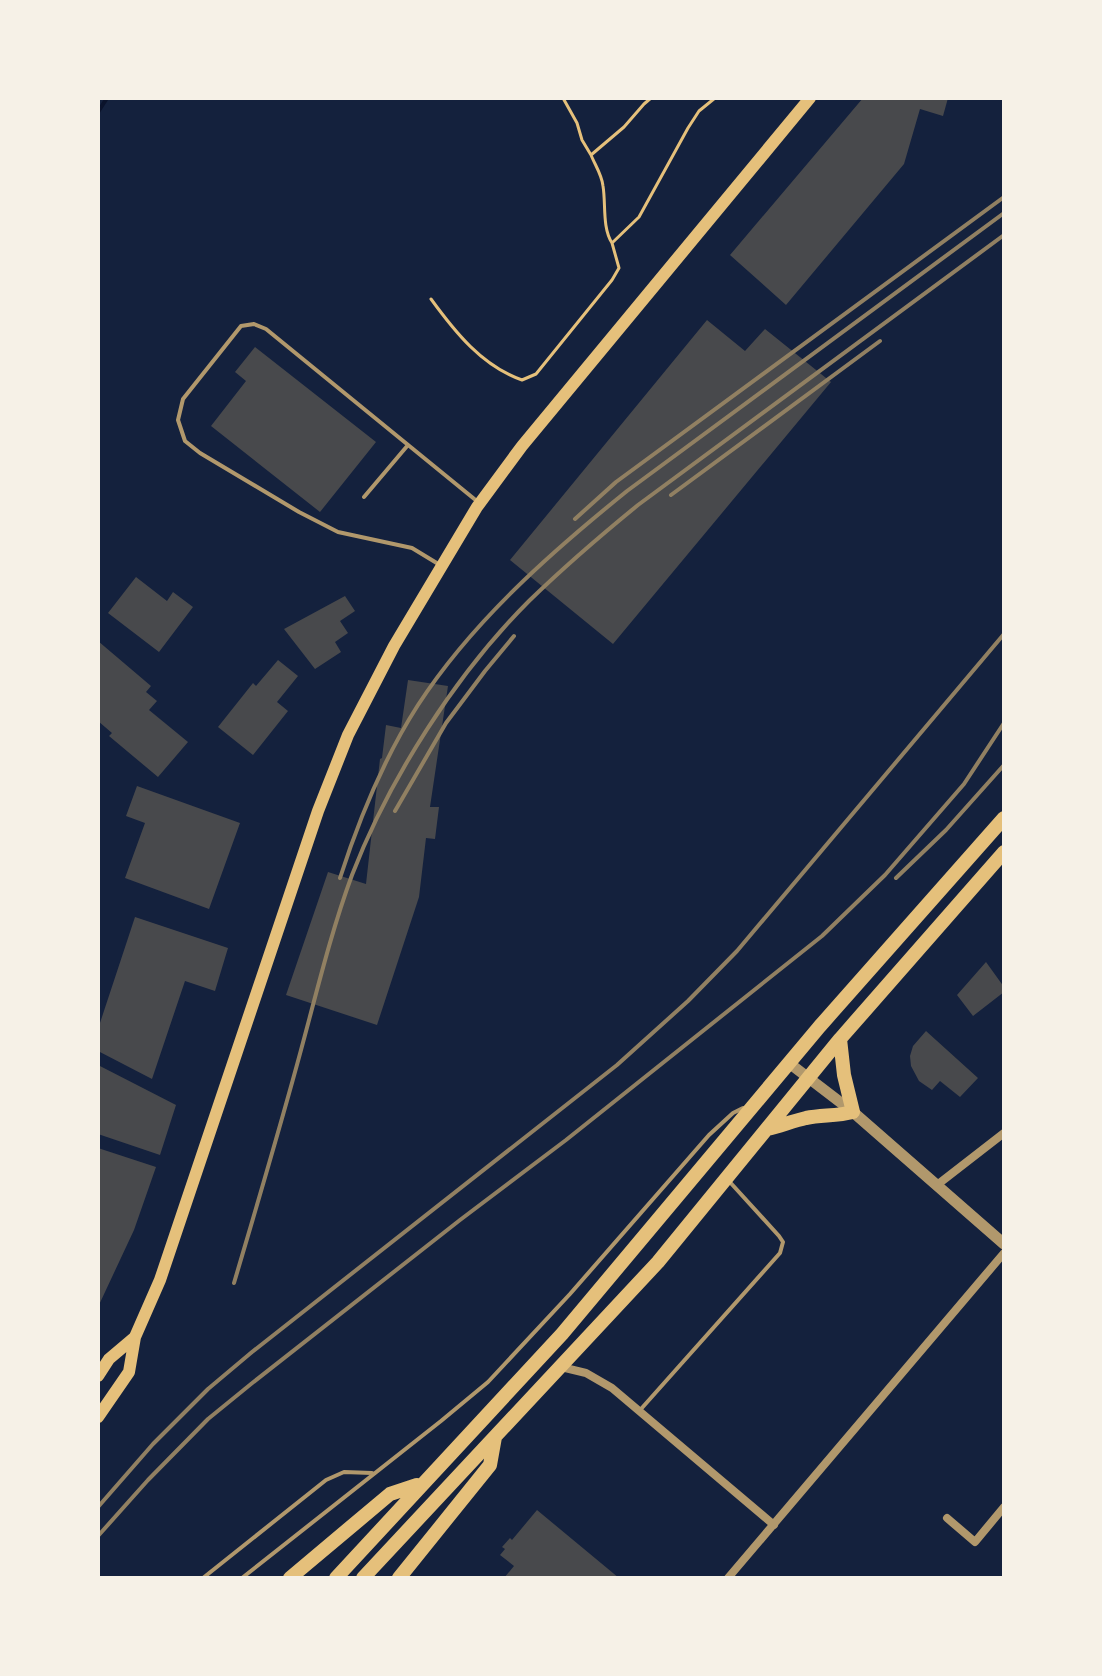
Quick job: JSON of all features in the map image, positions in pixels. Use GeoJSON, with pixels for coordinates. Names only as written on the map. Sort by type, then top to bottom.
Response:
{"type":"FeatureCollection","features":[{"type":"Feature","properties":{"kind":"highway"},"geometry":{"type":"LineString","coordinates":[[336,1578],[562,1334],[789,1063],[1004,818]]}},
{"type":"Feature","properties":{"kind":"highway"},"geometry":{"type":"LineString","coordinates":[[363,1578],[658,1262],[840,1039],[1004,852]]}},
{"type":"Feature","properties":{"kind":"highway"},"geometry":{"type":"LineString","coordinates":[[767,1129],[803,1118],[853,1112],[840,1039]]}},
{"type":"Feature","properties":{"kind":"highway"},"geometry":{"type":"LineString","coordinates":[[399,1578],[490,1465],[495,1437]]}},
{"type":"Feature","properties":{"kind":"highway"},"geometry":{"type":"LineString","coordinates":[[290,1578],[390,1494],[422,1484]]}},
{"type":"Feature","properties":{"kind":"main road"},"geometry":{"type":"LineString","coordinates":[[98,1417],[129,1372],[135,1337],[160,1280],[318,811],[348,735],[378,674],[479,503],[522,446],[810,98]]}},
{"type":"Feature","properties":{"kind":"main road"},"geometry":{"type":"LineString","coordinates":[[98,1376],[109,1359],[135,1337]]}},
{"type":"Feature","properties":{"kind":"street"},"geometry":{"type":"LineString","coordinates":[[789,1063],[853,1112],[1004,1244]]}},
{"type":"Feature","properties":{"kind":"street"},"geometry":{"type":"LineString","coordinates":[[937,1185],[1004,1133]]}},
{"type":"Feature","properties":{"kind":"street"},"geometry":{"type":"LineString","coordinates":[[728,1578],[1004,1253]]}},
{"type":"Feature","properties":{"kind":"street"},"geometry":{"type":"LineString","coordinates":[[561,1367],[595,1377],[774,1525]]}},
{"type":"Feature","properties":{"kind":"street"},"geometry":{"type":"LineString","coordinates":[[947,1518],[975,1542],[1004,1507]]}},
{"type":"Feature","properties":{"kind":"lane"},"geometry":{"type":"LineString","coordinates":[[441,566],[412,548],[338,532],[200,453],[185,441],[178,420],[183,399],[241,326],[254,324],[266,329],[479,503]]}},
{"type":"Feature","properties":{"kind":"lane"},"geometry":{"type":"LineString","coordinates":[[364,497],[408,445]]}},
{"type":"Feature","properties":{"kind":"lane"},"geometry":{"type":"LineString","coordinates":[[242,1578],[488,1382],[570,1294],[709,1135],[733,1113],[756,1102]]}},
{"type":"Feature","properties":{"kind":"lane"},"geometry":{"type":"LineString","coordinates":[[639,1412],[780,1253],[783,1242],[779,1236],[727,1178]]}},
{"type":"Feature","properties":{"kind":"lane"},"geometry":{"type":"LineString","coordinates":[[203,1578],[326,1480],[344,1472],[374,1474]]}},
{"type":"Feature","properties":{"kind":"path"},"geometry":{"type":"LineString","coordinates":[[431,299],[478,354],[522,380],[536,374],[612,280],[619,268],[609,238],[603,182],[563,98]]}},
{"type":"Feature","properties":{"kind":"path"},"geometry":{"type":"LineString","coordinates":[[591,155],[624,127],[651,98]]}},
{"type":"Feature","properties":{"kind":"path"},"geometry":{"type":"LineString","coordinates":[[612,243],[639,217],[688,128],[699,111],[715,98]]}},
{"type":"Feature","properties":{"kind":"building"},"geometry":{"type":"Polygon","coordinates":[[[863,98],[948,98],[943,116],[920,109],[904,164],[786,305],[730,255],[863,98]]]}},
{"type":"Feature","properties":{"kind":"building"},"geometry":{"type":"Polygon","coordinates":[[[707,320],[745,351],[765,329],[831,382],[613,644],[510,560],[707,320]]]}},
{"type":"Feature","properties":{"kind":"building"},"geometry":{"type":"Polygon","coordinates":[[[255,347],[376,442],[320,512],[211,426],[246,381],[235,372],[255,347]]]}},
{"type":"Feature","properties":{"kind":"building"},"geometry":{"type":"Polygon","coordinates":[[[136,577],[167,601],[173,592],[193,607],[159,652],[108,613],[136,577]]]}},
{"type":"Feature","properties":{"kind":"building"},"geometry":{"type":"Polygon","coordinates":[[[345,596],[355,611],[340,621],[348,633],[335,642],[341,652],[315,669],[284,629],[345,596]]]}},
{"type":"Feature","properties":{"kind":"building"},"geometry":{"type":"Polygon","coordinates":[[[98,641],[151,686],[146,692],[157,701],[149,710],[188,742],[158,777],[109,736],[112,733],[98,721],[98,641]]]}},
{"type":"Feature","properties":{"kind":"building"},"geometry":{"type":"Polygon","coordinates":[[[278,660],[298,676],[277,702],[288,711],[253,755],[218,727],[253,683],[256,686],[278,660]]]}},
{"type":"Feature","properties":{"kind":"building"},"geometry":{"type":"Polygon","coordinates":[[[408,680],[448,686],[430,807],[439,807],[435,839],[426,838],[419,897],[377,1025],[286,995],[328,872],[366,884],[386,725],[401,728],[408,680]]]}},
{"type":"Feature","properties":{"kind":"building"},"geometry":{"type":"Polygon","coordinates":[[[137,786],[240,823],[209,909],[125,878],[145,823],[126,816],[137,786]]]}},
{"type":"Feature","properties":{"kind":"building"},"geometry":{"type":"Polygon","coordinates":[[[135,917],[228,948],[215,991],[185,981],[152,1079],[98,1051],[98,1029],[135,917]]]}},
{"type":"Feature","properties":{"kind":"building"},"geometry":{"type":"Polygon","coordinates":[[[986,962],[1004,987],[1004,992],[973,1016],[957,995],[986,962]]]}},
{"type":"Feature","properties":{"kind":"building"},"geometry":{"type":"Polygon","coordinates":[[[926,1031],[978,1078],[960,1097],[940,1081],[932,1090],[919,1081],[911,1066],[913,1046],[926,1031]]]}},
{"type":"Feature","properties":{"kind":"building"},"geometry":{"type":"Polygon","coordinates":[[[98,1065],[176,1105],[160,1155],[98,1134],[98,1065]]]}},
{"type":"Feature","properties":{"kind":"building"},"geometry":{"type":"Polygon","coordinates":[[[98,1148],[156,1167],[134,1230],[98,1307],[98,1148]]]}},
{"type":"Feature","properties":{"kind":"building"},"geometry":{"type":"Polygon","coordinates":[[[537,1510],[619,1578],[504,1578],[514,1566],[500,1555],[505,1549],[502,1547],[510,1538],[512,1540],[537,1510]]]}},
{"type":"Feature","properties":{"kind":"waterway"},"geometry":{"type":"LineString","coordinates":[[98,112],[107,98]]}},
{"type":"Feature","properties":{"kind":"railway"},"geometry":{"type":"LineString","coordinates":[[575,519],[616,482],[1004,197]]}},
{"type":"Feature","properties":{"kind":"railway"},"geometry":{"type":"LineString","coordinates":[[340,878],[373,789],[418,705],[463,645],[514,590],[627,491],[1004,213]]}},
{"type":"Feature","properties":{"kind":"railway"},"geometry":{"type":"LineString","coordinates":[[234,1283],[352,875],[405,765],[451,694],[529,601],[638,505],[1004,235]]}},
{"type":"Feature","properties":{"kind":"railway"},"geometry":{"type":"LineString","coordinates":[[671,495],[880,341]]}},
{"type":"Feature","properties":{"kind":"railway"},"geometry":{"type":"LineString","coordinates":[[98,1507],[153,1444],[208,1389],[617,1065],[688,1001],[737,951],[1004,634]]}},
{"type":"Feature","properties":{"kind":"railway"},"geometry":{"type":"LineString","coordinates":[[395,811],[446,723],[514,636]]}},
{"type":"Feature","properties":{"kind":"railway"},"geometry":{"type":"LineString","coordinates":[[98,1536],[208,1419],[822,936],[885,875],[964,784],[1004,723]]}},
{"type":"Feature","properties":{"kind":"railway"},"geometry":{"type":"LineString","coordinates":[[896,878],[946,830],[1004,765]]}}]}
